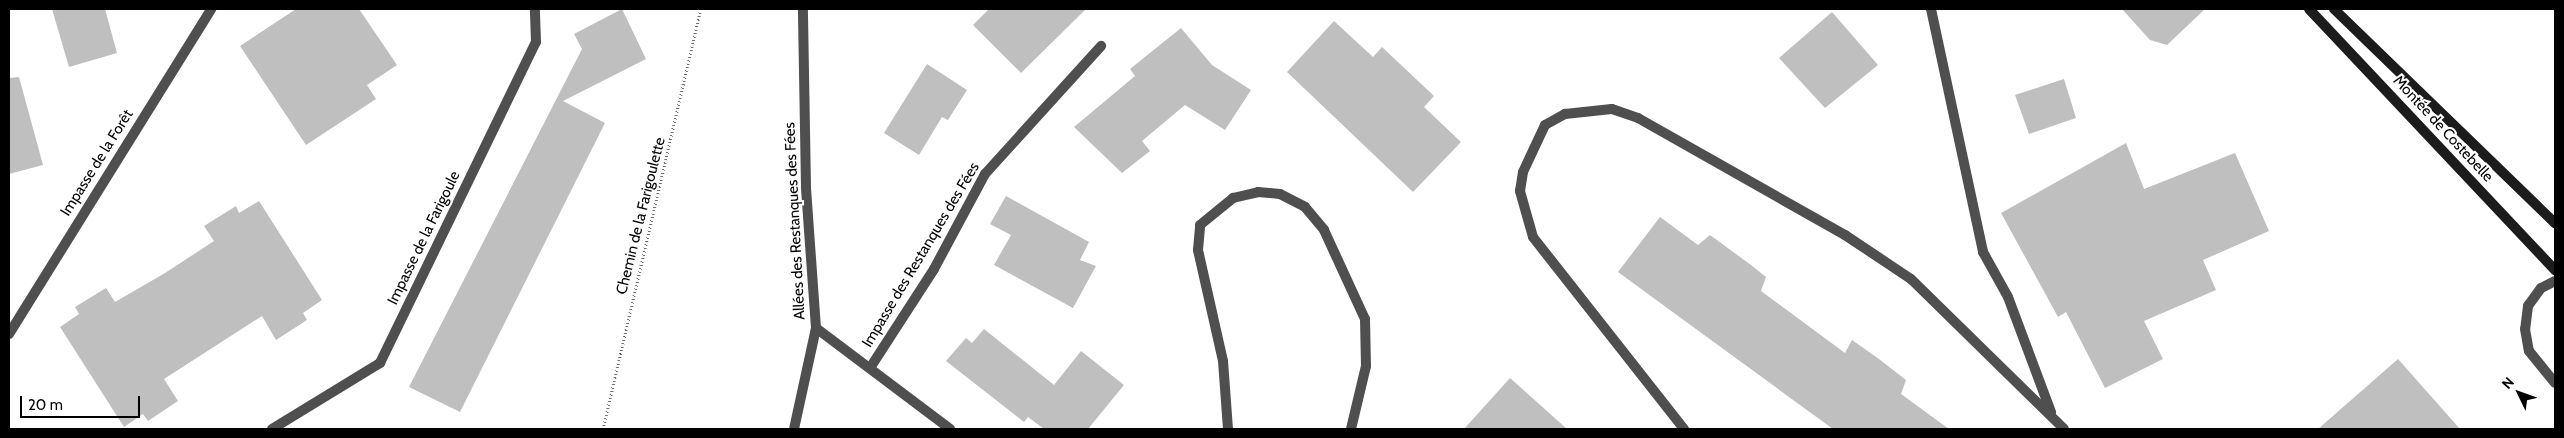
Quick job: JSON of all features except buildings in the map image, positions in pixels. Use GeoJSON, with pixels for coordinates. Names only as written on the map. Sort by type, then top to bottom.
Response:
{"type":"FeatureCollection","features":[{"type":"Feature","properties":{"kind":"main road","name":"Montée de Costebelle"},"geometry":{"type":"LineString","coordinates":[[2309,9],[2555,270]]}},
{"type":"Feature","properties":{"kind":"main road","name":"Montée de Costebelle"},"geometry":{"type":"LineString","coordinates":[[2334,9],[2555,224]]}},
{"type":"Feature","properties":{"kind":"street","name":"Impasse de la Forêt"},"geometry":{"type":"LineString","coordinates":[[9,334],[211,9]]}},
{"type":"Feature","properties":{"kind":"street","name":"Impasse de la Farigoule"},"geometry":{"type":"LineString","coordinates":[[272,429],[380,364],[536,42],[535,9]]}},
{"type":"Feature","properties":{"kind":"street","name":"Allées des Restanques des Fées"},"geometry":{"type":"LineString","coordinates":[[794,429],[816,328],[806,187],[803,9]]}},
{"type":"Feature","properties":{"kind":"street"},"geometry":{"type":"LineString","coordinates":[[1930,9],[1983,252],[2008,297],[2052,416]]}},
{"type":"Feature","properties":{"kind":"street","name":"Impasse des Restanques des Fées"},"geometry":{"type":"LineString","coordinates":[[870,368],[934,268],[985,174],[1101,46]]}},
{"type":"Feature","properties":{"kind":"street"},"geometry":{"type":"LineString","coordinates":[[1684,429],[1533,237],[1520,191],[1523,172],[1545,124],[1565,114],[1612,110],[1638,118],[1845,235],[1911,280],[2064,429]]}},
{"type":"Feature","properties":{"kind":"street"},"geometry":{"type":"LineString","coordinates":[[1228,429],[1223,361],[1198,250],[1200,226],[1233,198],[1258,192],[1280,194],[1305,207],[1324,230],[1365,319],[1366,366],[1351,429]]}},
{"type":"Feature","properties":{"kind":"street"},"geometry":{"type":"LineString","coordinates":[[2555,281],[2541,288],[2528,306],[2525,329],[2529,351],[2555,383]]}},
{"type":"Feature","properties":{"kind":"street","name":"Impasse des Restanques des Fées"},"geometry":{"type":"LineString","coordinates":[[816,328],[950,429]]}},
{"type":"Feature","properties":{"kind":"path","name":"Chemin de la Farigoulette"},"geometry":{"type":"LineString","coordinates":[[602,429],[701,9]]}}]}
